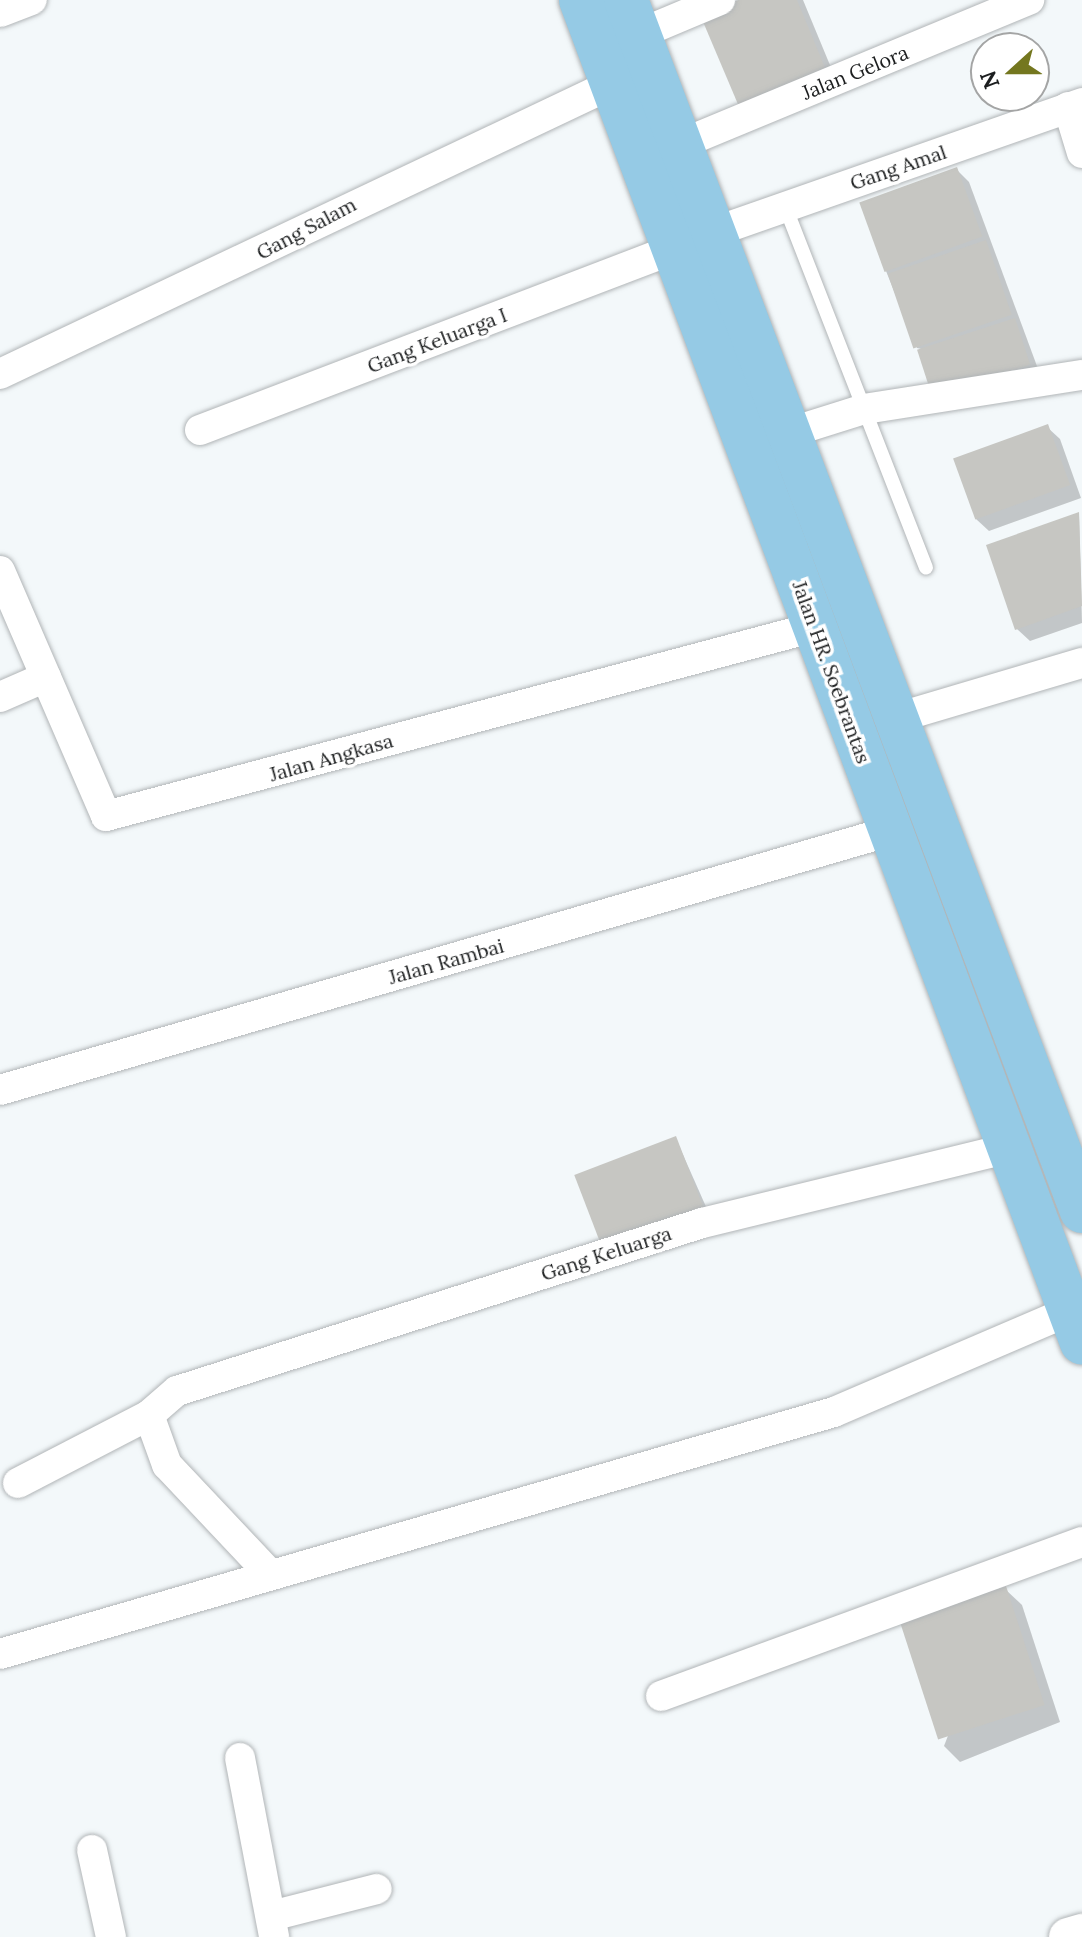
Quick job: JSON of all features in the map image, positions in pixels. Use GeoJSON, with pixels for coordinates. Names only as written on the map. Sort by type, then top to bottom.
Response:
{"type":"FeatureCollection","features":[{"type":"Feature","properties":{"kind":"main road","name":"Jalan HR. Soebrantas"},"geometry":{"type":"LineString","coordinates":[[581,0],[1010,1148],[1067,1256],[1076,1327]]}},
{"type":"Feature","properties":{"kind":"main road","name":"Jalan HR. Soebrantas"},"geometry":{"type":"LineString","coordinates":[[633,17],[1082,1211]]}},
{"type":"Feature","properties":{"kind":"street"},"geometry":{"type":"LineString","coordinates":[[0,12],[32,0]]}},
{"type":"Feature","properties":{"kind":"street"},"geometry":{"type":"LineString","coordinates":[[633,17],[720,0]]}},
{"type":"Feature","properties":{"kind":"street","name":"Jalan Gelora"},"geometry":{"type":"LineString","coordinates":[[681,144],[1029,0]]}},
{"type":"Feature","properties":{"kind":"street","name":"Gang Salam"},"geometry":{"type":"LineString","coordinates":[[0,374],[612,84]]}},
{"type":"Feature","properties":{"kind":"street"},"geometry":{"type":"LineString","coordinates":[[1075,105],[1082,153]]}},
{"type":"Feature","properties":{"kind":"street","name":"Gang Amal"},"geometry":{"type":"LineString","coordinates":[[714,232],[1075,105]]}},
{"type":"Feature","properties":{"kind":"street","name":"Gang Keluarga I"},"geometry":{"type":"LineString","coordinates":[[200,430],[674,249]]}},
{"type":"Feature","properties":{"kind":"street"},"geometry":{"type":"LineString","coordinates":[[788,433],[864,409],[1082,375]]}},
{"type":"Feature","properties":{"kind":"street","name":"Jalan Angkasa"},"geometry":{"type":"LineString","coordinates":[[0,571],[106,816],[119,817],[815,627]]}},
{"type":"Feature","properties":{"kind":"street"},"geometry":{"type":"LineString","coordinates":[[896,718],[1082,663]]}},
{"type":"Feature","properties":{"kind":"street"},"geometry":{"type":"LineString","coordinates":[[0,697],[46,677]]}},
{"type":"Feature","properties":{"kind":"street","name":"Jalan Rambai"},"geometry":{"type":"LineString","coordinates":[[0,1090],[891,831]]}},
{"type":"Feature","properties":{"kind":"street","name":"Gang Keluarga"},"geometry":{"type":"LineString","coordinates":[[18,1483],[149,1415],[177,1391],[209,1379],[702,1223],[1010,1148]]}},
{"type":"Feature","properties":{"kind":"street"},"geometry":{"type":"LineString","coordinates":[[0,1654],[268,1572],[834,1412],[1076,1327]]}},
{"type":"Feature","properties":{"kind":"street"},"geometry":{"type":"LineString","coordinates":[[149,1415],[167,1465],[268,1572]]}},
{"type":"Feature","properties":{"kind":"street"},"geometry":{"type":"LineString","coordinates":[[661,1696],[1082,1542]]}},
{"type":"Feature","properties":{"kind":"street"},"geometry":{"type":"LineString","coordinates":[[240,1758],[272,1926],[377,1889]]}},
{"type":"Feature","properties":{"kind":"street"},"geometry":{"type":"LineString","coordinates":[[92,1850],[111,1937]]}},
{"type":"Feature","properties":{"kind":"street"},"geometry":{"type":"LineString","coordinates":[[1068,1937],[1082,1933]]}},
{"type":"Feature","properties":{"kind":"lane"},"geometry":{"type":"LineString","coordinates":[[785,206],[926,568]]}},
{"type":"Feature","properties":{"kind":"building"},"geometry":{"type":"Polygon","coordinates":[[[738,0],[797,0],[826,70],[740,109],[701,17],[738,0]]]}},
{"type":"Feature","properties":{"kind":"building"},"geometry":{"type":"Polygon","coordinates":[[[957,167],[982,237],[885,272],[859,203],[957,167]]]}},
{"type":"Feature","properties":{"kind":"building"},"geometry":{"type":"Polygon","coordinates":[[[986,240],[1012,315],[913,349],[888,274],[986,240]]]}},
{"type":"Feature","properties":{"kind":"building"},"geometry":{"type":"Polygon","coordinates":[[[1015,318],[1030,365],[932,396],[917,350],[1015,318]]]}},
{"type":"Feature","properties":{"kind":"building"},"geometry":{"type":"Polygon","coordinates":[[[1048,424],[1070,485],[975,520],[953,459],[1048,424]]]}},
{"type":"Feature","properties":{"kind":"building"},"geometry":{"type":"Polygon","coordinates":[[[1079,512],[1082,606],[1015,630],[986,545],[1079,512]]]}},
{"type":"Feature","properties":{"kind":"building"},"geometry":{"type":"Polygon","coordinates":[[[676,1136],[704,1210],[603,1249],[574,1175],[676,1136]]]}},
{"type":"Feature","properties":{"kind":"building"},"geometry":{"type":"Polygon","coordinates":[[[1006,1586],[1045,1705],[938,1739],[899,1621],[1006,1586]]]}}]}
